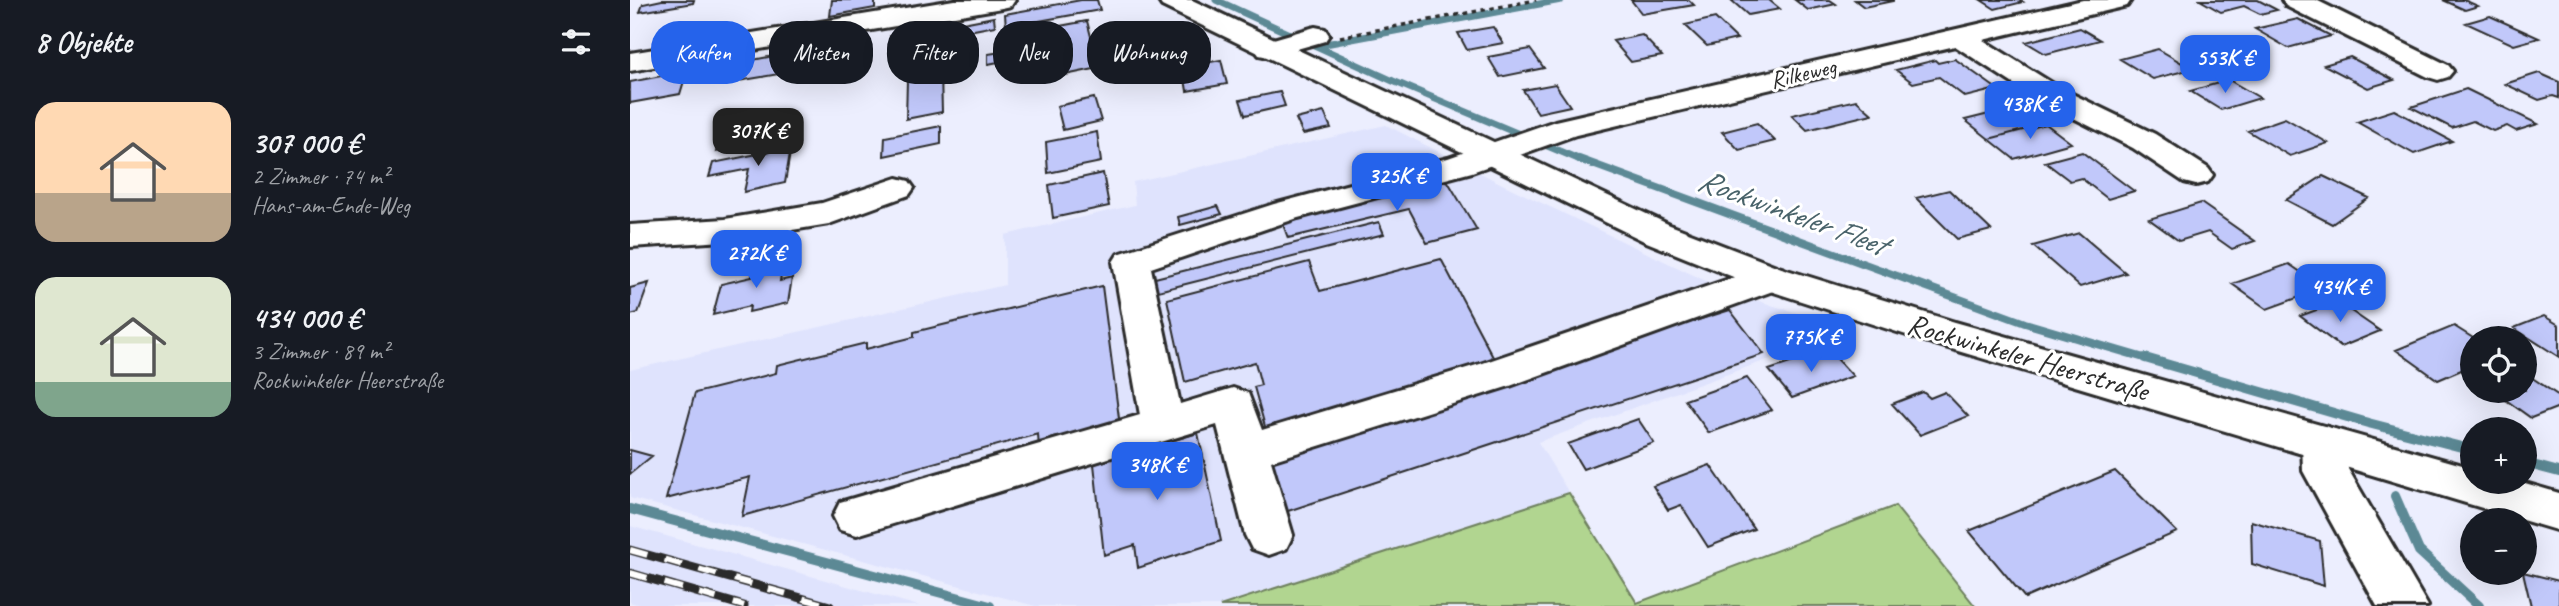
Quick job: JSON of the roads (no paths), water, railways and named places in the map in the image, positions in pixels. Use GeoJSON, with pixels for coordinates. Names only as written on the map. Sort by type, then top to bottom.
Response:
{"type":"FeatureCollection","features":[{"type":"Feature","properties":{"kind":"street"},"geometry":{"type":"LineString","coordinates":[[630,62],[1002,0]]}},
{"type":"Feature","properties":{"kind":"street","name":"Rockwinkeler Heerstraße"},"geometry":{"type":"LineString","coordinates":[[1171,0],[1208,19],[1305,40],[1657,233],[1771,278],[1942,332],[2559,512]]}},
{"type":"Feature","properties":{"kind":"street","name":"Rilkeweg"},"geometry":{"type":"LineString","coordinates":[[1163,425],[1131,262],[1286,211],[1460,165],[1566,128],[2118,0]]}},
{"type":"Feature","properties":{"kind":"street"},"geometry":{"type":"LineString","coordinates":[[2295,0],[2438,71]]}},
{"type":"Feature","properties":{"kind":"street"},"geometry":{"type":"LineString","coordinates":[[1960,37],[2049,94],[2144,141],[2196,175]]}},
{"type":"Feature","properties":{"kind":"street"},"geometry":{"type":"LineString","coordinates":[[630,236],[725,230],[829,213],[897,188]]}},
{"type":"Feature","properties":{"kind":"street"},"geometry":{"type":"LineString","coordinates":[[1246,452],[1495,375],[1771,278]]}},
{"type":"Feature","properties":{"kind":"street"},"geometry":{"type":"LineString","coordinates":[[857,516],[1233,404],[1269,536]]}},
{"type":"Feature","properties":{"kind":"street"},"geometry":{"type":"LineString","coordinates":[[2323,443],[2326,471],[2404,605]]}},
{"type":"Feature","properties":{"kind":"waterway","name":"Rockwinkeler Fleet"},"geometry":{"type":"LineString","coordinates":[[1216,0],[1393,81],[1583,161]]}},
{"type":"Feature","properties":{"kind":"waterway"},"geometry":{"type":"LineString","coordinates":[[1320,45],[1561,0]]}},
{"type":"Feature","properties":{"kind":"waterway","name":"Rockwinkeler Fleet"},"geometry":{"type":"LineString","coordinates":[[1579,159],[2025,323],[2151,360]]}},
{"type":"Feature","properties":{"kind":"waterway","name":"Rockwinkeler Fleet"},"geometry":{"type":"LineString","coordinates":[[2145,358],[2368,423],[2460,447]]}},
{"type":"Feature","properties":{"kind":"waterway"},"geometry":{"type":"LineString","coordinates":[[2537,466],[2559,472]]}},
{"type":"Feature","properties":{"kind":"waterway","name":"Rockwinkeler Fleet"},"geometry":{"type":"LineString","coordinates":[[2395,496],[2419,551],[2479,606]]}},
{"type":"Feature","properties":{"kind":"waterway"},"geometry":{"type":"LineString","coordinates":[[630,509],[990,606]]}},
{"type":"Feature","properties":{"kind":"railway"},"geometry":{"type":"LineString","coordinates":[[630,550],[830,606]]}},
{"type":"Feature","properties":{"kind":"railway"},"geometry":{"type":"LineString","coordinates":[[630,573],[744,606]]}}]}
